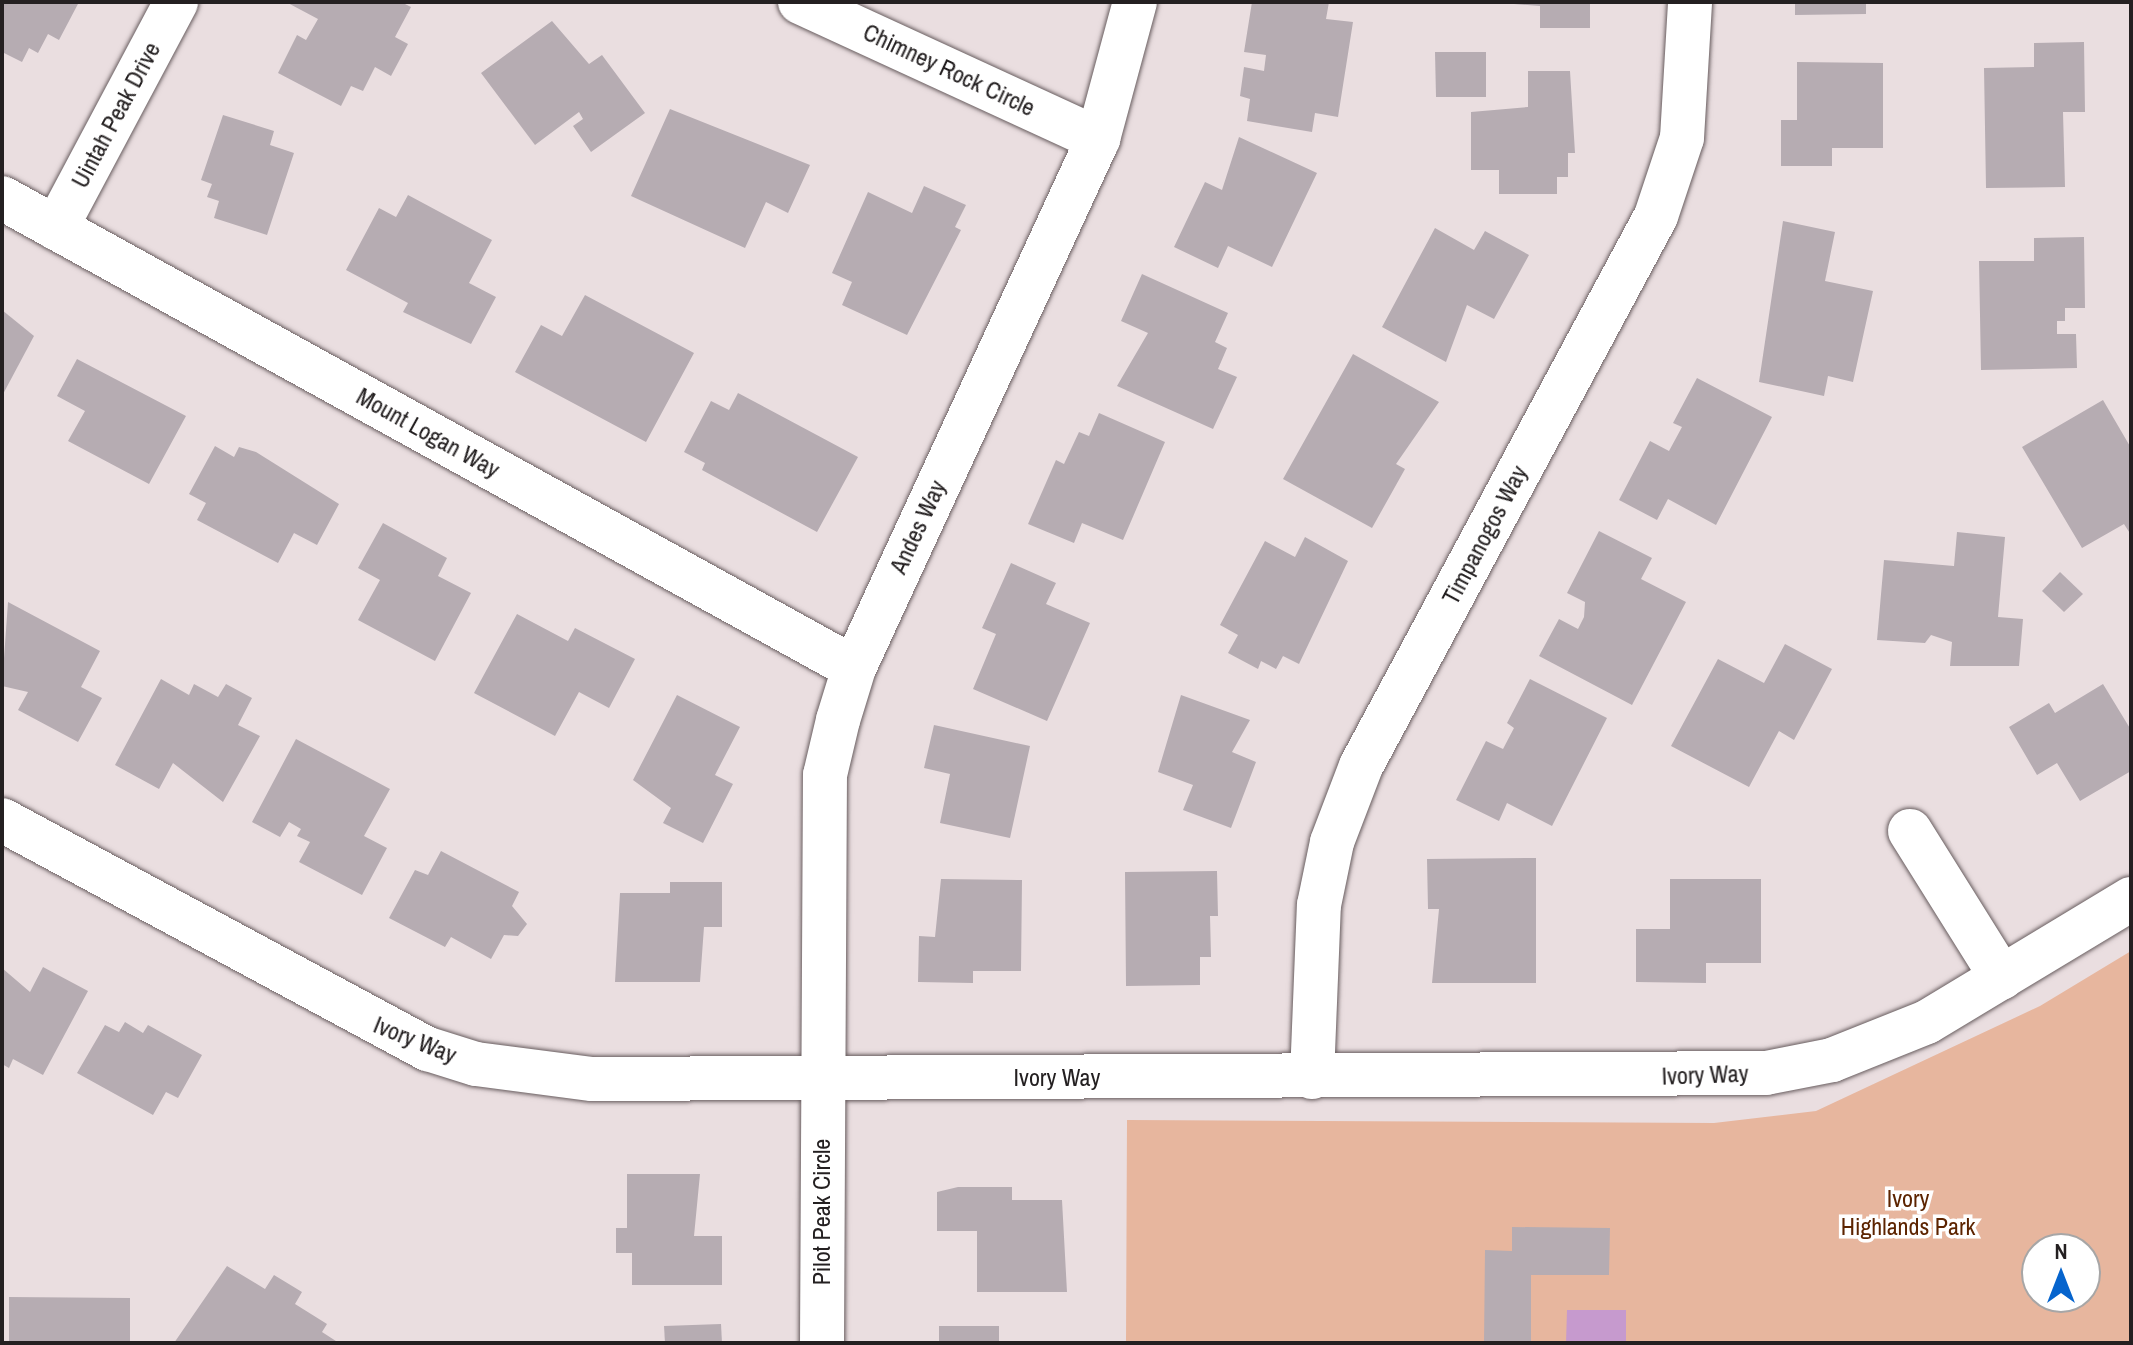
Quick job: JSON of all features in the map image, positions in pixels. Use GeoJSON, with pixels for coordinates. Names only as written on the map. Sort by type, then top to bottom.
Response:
{"type":"FeatureCollection","features":[{"type":"Feature","properties":{"kind":"street","name":"Uintah Peak Drive"},"geometry":{"type":"LineString","coordinates":[[56,228],[176,2]]}},
{"type":"Feature","properties":{"kind":"street","name":"Chimney Rock Circle"},"geometry":{"type":"LineString","coordinates":[[800,2],[1098,139]]}},
{"type":"Feature","properties":{"kind":"street","name":"Andes Way"},"geometry":{"type":"LineString","coordinates":[[824,1080],[825,775],[854,668],[1098,139],[1135,2]]}},
{"type":"Feature","properties":{"kind":"street","name":"Timpanogos Way"},"geometry":{"type":"LineString","coordinates":[[1312,1077],[1319,905],[1332,842],[1361,766],[1656,216],[1682,138],[1690,2]]}},
{"type":"Feature","properties":{"kind":"street","name":"Mount Logan Way"},"geometry":{"type":"LineString","coordinates":[[2,198],[854,668]]}},
{"type":"Feature","properties":{"kind":"street","name":"Ivory Way"},"geometry":{"type":"LineString","coordinates":[[2,820],[370,1023],[452,1057],[592,1079],[1766,1073],[1880,1043],[2002,978],[2131,899]]}},
{"type":"Feature","properties":{"kind":"street"},"geometry":{"type":"LineString","coordinates":[[1910,831],[2002,978]]}},
{"type":"Feature","properties":{"kind":"street","name":"Pilot Peak Circle"},"geometry":{"type":"LineString","coordinates":[[822,1343],[824,1080]]}},
{"type":"Feature","properties":{"kind":"green space","name":"Ivory Highlands Park"},"geometry":{"type":"Polygon","coordinates":[[[2131,951],[2131,1343],[1126,1343],[1127,1120],[1714,1123],[1816,1111],[2040,1006],[2131,951]]]}},
{"type":"Feature","properties":{"kind":"shaded area"},"geometry":{"type":"Polygon","coordinates":[[[1567,1310],[1626,1310],[1626,1343],[1566,1343],[1567,1310]]]}},
{"type":"Feature","properties":{"kind":"building"},"geometry":{"type":"Polygon","coordinates":[[[2,2],[79,2],[59,40],[48,34],[38,53],[29,48],[22,62],[2,52],[2,2]]]}},
{"type":"Feature","properties":{"kind":"building"},"geometry":{"type":"Polygon","coordinates":[[[286,2],[401,2],[411,7],[395,37],[408,44],[391,76],[375,67],[363,91],[351,86],[341,106],[278,73],[297,35],[306,40],[318,19],[286,2]]]}},
{"type":"Feature","properties":{"kind":"building"},"geometry":{"type":"Polygon","coordinates":[[[1252,2],[1329,2],[1326,19],[1353,22],[1338,117],[1315,113],[1312,132],[1247,121],[1250,99],[1240,96],[1244,67],[1264,71],[1266,55],[1244,52],[1252,2]]]}},
{"type":"Feature","properties":{"kind":"building"},"geometry":{"type":"Polygon","coordinates":[[[1490,2],[1590,2],[1590,28],[1540,28],[1540,6],[1490,2]]]}},
{"type":"Feature","properties":{"kind":"building"},"geometry":{"type":"Polygon","coordinates":[[[1795,2],[1866,2],[1866,14],[1795,15],[1795,2]]]}},
{"type":"Feature","properties":{"kind":"building"},"geometry":{"type":"Polygon","coordinates":[[[552,21],[589,64],[602,55],[645,113],[591,152],[573,126],[583,119],[579,112],[535,145],[481,73],[552,21]]]}},
{"type":"Feature","properties":{"kind":"building"},"geometry":{"type":"Polygon","coordinates":[[[2084,42],[2085,112],[2063,112],[2065,187],[1986,188],[1984,68],[2034,67],[2034,43],[2084,42]]]}},
{"type":"Feature","properties":{"kind":"building"},"geometry":{"type":"Polygon","coordinates":[[[1435,52],[1486,52],[1486,97],[1436,97],[1435,52]]]}},
{"type":"Feature","properties":{"kind":"building"},"geometry":{"type":"Polygon","coordinates":[[[1797,62],[1883,63],[1883,148],[1832,148],[1832,166],[1781,166],[1781,120],[1797,120],[1797,62]]]}},
{"type":"Feature","properties":{"kind":"building"},"geometry":{"type":"Polygon","coordinates":[[[1528,71],[1570,71],[1575,153],[1568,153],[1568,177],[1557,177],[1557,194],[1499,194],[1499,170],[1471,170],[1471,112],[1528,107],[1528,71]]]}},
{"type":"Feature","properties":{"kind":"building"},"geometry":{"type":"Polygon","coordinates":[[[670,109],[810,165],[788,213],[766,202],[745,248],[631,196],[670,109]]]}},
{"type":"Feature","properties":{"kind":"building"},"geometry":{"type":"Polygon","coordinates":[[[223,115],[274,131],[270,145],[294,153],[267,235],[214,218],[219,201],[207,197],[212,184],[201,180],[223,115]]]}},
{"type":"Feature","properties":{"kind":"building"},"geometry":{"type":"Polygon","coordinates":[[[1239,137],[1317,173],[1272,267],[1228,246],[1218,268],[1174,247],[1205,182],[1222,190],[1239,137]]]}},
{"type":"Feature","properties":{"kind":"building"},"geometry":{"type":"Polygon","coordinates":[[[924,186],[966,205],[955,227],[961,230],[907,335],[842,305],[852,282],[832,273],[868,192],[912,213],[924,186]]]}},
{"type":"Feature","properties":{"kind":"building"},"geometry":{"type":"Polygon","coordinates":[[[408,195],[492,240],[469,283],[496,297],[471,344],[403,312],[408,303],[346,270],[379,208],[396,217],[408,195]]]}},
{"type":"Feature","properties":{"kind":"building"},"geometry":{"type":"Polygon","coordinates":[[[1783,221],[1835,232],[1825,281],[1873,291],[1853,382],[1828,376],[1824,396],[1759,382],[1783,221]]]}},
{"type":"Feature","properties":{"kind":"building"},"geometry":{"type":"Polygon","coordinates":[[[1435,228],[1474,250],[1485,231],[1529,255],[1494,319],[1467,305],[1446,362],[1382,327],[1435,228]]]}},
{"type":"Feature","properties":{"kind":"building"},"geometry":{"type":"Polygon","coordinates":[[[2084,237],[2085,308],[2065,308],[2065,321],[2057,321],[2057,334],[2076,334],[2077,368],[1981,370],[1979,261],[2034,261],[2034,238],[2084,237]]]}},
{"type":"Feature","properties":{"kind":"building"},"geometry":{"type":"Polygon","coordinates":[[[1142,274],[1228,313],[1215,342],[1227,348],[1218,369],[1237,377],[1213,429],[1117,386],[1148,333],[1121,321],[1142,274]]]}},
{"type":"Feature","properties":{"kind":"building"},"geometry":{"type":"Polygon","coordinates":[[[585,295],[694,353],[646,442],[515,372],[541,325],[562,336],[585,295]]]}},
{"type":"Feature","properties":{"kind":"building"},"geometry":{"type":"Polygon","coordinates":[[[2,310],[34,336],[2,396],[2,310]]]}},
{"type":"Feature","properties":{"kind":"building"},"geometry":{"type":"Polygon","coordinates":[[[1353,354],[1439,402],[1396,464],[1405,469],[1372,528],[1283,479],[1353,354]]]}},
{"type":"Feature","properties":{"kind":"building"},"geometry":{"type":"Polygon","coordinates":[[[77,359],[186,416],[149,484],[68,441],[85,411],[57,396],[77,359]]]}},
{"type":"Feature","properties":{"kind":"building"},"geometry":{"type":"Polygon","coordinates":[[[1697,378],[1772,417],[1716,525],[1668,499],[1657,520],[1619,500],[1650,441],[1669,451],[1682,427],[1673,423],[1697,378]]]}},
{"type":"Feature","properties":{"kind":"building"},"geometry":{"type":"Polygon","coordinates":[[[738,393],[858,457],[817,532],[702,470],[705,463],[684,452],[711,401],[729,410],[738,393]]]}},
{"type":"Feature","properties":{"kind":"building"},"geometry":{"type":"Polygon","coordinates":[[[2103,400],[2131,448],[2131,535],[2124,524],[2082,548],[2022,447],[2103,400]]]}},
{"type":"Feature","properties":{"kind":"building"},"geometry":{"type":"Polygon","coordinates":[[[1099,413],[1165,442],[1123,540],[1082,523],[1074,543],[1028,524],[1056,460],[1064,464],[1079,432],[1089,436],[1099,413]]]}},
{"type":"Feature","properties":{"kind":"building"},"geometry":{"type":"Polygon","coordinates":[[[215,446],[234,457],[239,447],[256,452],[339,504],[317,545],[294,533],[278,563],[197,520],[206,503],[189,494],[215,446]]]}},
{"type":"Feature","properties":{"kind":"building"},"geometry":{"type":"Polygon","coordinates":[[[383,523],[447,558],[438,576],[471,593],[435,661],[358,620],[380,580],[358,568],[383,523]]]}},
{"type":"Feature","properties":{"kind":"building"},"geometry":{"type":"Polygon","coordinates":[[[1599,531],[1652,558],[1641,579],[1686,602],[1632,705],[1539,656],[1559,619],[1578,629],[1584,617],[1585,602],[1567,593],[1599,531]]]}},
{"type":"Feature","properties":{"kind":"building"},"geometry":{"type":"Polygon","coordinates":[[[1957,532],[2005,537],[1998,617],[2023,619],[2019,666],[1950,666],[1952,642],[1931,635],[1925,643],[1877,640],[1884,560],[1954,566],[1957,532]]]}},
{"type":"Feature","properties":{"kind":"building"},"geometry":{"type":"Polygon","coordinates":[[[1305,537],[1348,561],[1299,664],[1283,656],[1276,669],[1261,661],[1258,669],[1228,653],[1238,635],[1220,625],[1265,541],[1295,557],[1305,537]]]}},
{"type":"Feature","properties":{"kind":"building"},"geometry":{"type":"Polygon","coordinates":[[[1011,563],[1056,583],[1046,604],[1090,623],[1047,721],[973,689],[996,634],[982,628],[1011,563]]]}},
{"type":"Feature","properties":{"kind":"building"},"geometry":{"type":"Polygon","coordinates":[[[2060,572],[2083,594],[2064,612],[2042,591],[2060,572]]]}},
{"type":"Feature","properties":{"kind":"building"},"geometry":{"type":"Polygon","coordinates":[[[8,602],[100,651],[81,687],[102,698],[78,742],[18,710],[28,692],[2,686],[8,602]]]}},
{"type":"Feature","properties":{"kind":"building"},"geometry":{"type":"Polygon","coordinates":[[[517,614],[568,641],[575,628],[635,659],[609,708],[579,692],[555,736],[474,693],[517,614]]]}},
{"type":"Feature","properties":{"kind":"building"},"geometry":{"type":"Polygon","coordinates":[[[1785,644],[1832,669],[1794,740],[1779,731],[1749,787],[1671,746],[1718,659],[1764,683],[1785,644]]]}},
{"type":"Feature","properties":{"kind":"building"},"geometry":{"type":"Polygon","coordinates":[[[161,679],[189,695],[194,684],[218,697],[226,684],[252,698],[238,725],[260,736],[223,802],[173,763],[159,789],[115,765],[161,679]]]}},
{"type":"Feature","properties":{"kind":"building"},"geometry":{"type":"Polygon","coordinates":[[[1530,679],[1607,718],[1552,826],[1507,803],[1499,821],[1456,800],[1486,741],[1503,749],[1514,728],[1507,723],[1530,679]]]}},
{"type":"Feature","properties":{"kind":"building"},"geometry":{"type":"Polygon","coordinates":[[[2103,684],[2131,730],[2131,771],[2080,801],[2057,763],[2037,775],[2009,727],[2049,703],[2055,713],[2103,684]]]}},
{"type":"Feature","properties":{"kind":"building"},"geometry":{"type":"Polygon","coordinates":[[[677,695],[740,727],[715,775],[733,784],[703,843],[663,823],[671,808],[633,780],[677,695]]]}},
{"type":"Feature","properties":{"kind":"building"},"geometry":{"type":"Polygon","coordinates":[[[1181,695],[1250,720],[1232,752],[1256,762],[1231,828],[1183,810],[1193,785],[1158,772],[1181,695]]]}},
{"type":"Feature","properties":{"kind":"building"},"geometry":{"type":"Polygon","coordinates":[[[934,725],[1030,746],[1010,838],[940,823],[950,774],[924,768],[934,725]]]}},
{"type":"Feature","properties":{"kind":"building"},"geometry":{"type":"Polygon","coordinates":[[[296,739],[390,789],[364,836],[387,848],[362,895],[299,862],[310,842],[297,836],[301,829],[289,822],[280,837],[252,822],[296,739]]]}},
{"type":"Feature","properties":{"kind":"building"},"geometry":{"type":"Polygon","coordinates":[[[441,851],[519,892],[512,906],[527,924],[518,936],[504,935],[491,959],[451,937],[445,947],[389,918],[415,870],[428,875],[441,851]]]}},
{"type":"Feature","properties":{"kind":"building"},"geometry":{"type":"Polygon","coordinates":[[[1536,858],[1536,983],[1432,983],[1439,909],[1428,909],[1427,859],[1536,858]]]}},
{"type":"Feature","properties":{"kind":"building"},"geometry":{"type":"Polygon","coordinates":[[[1217,871],[1218,916],[1210,916],[1211,957],[1200,957],[1200,985],[1126,986],[1125,872],[1217,871]]]}},
{"type":"Feature","properties":{"kind":"building"},"geometry":{"type":"Polygon","coordinates":[[[941,879],[1022,880],[1021,971],[973,971],[973,983],[918,982],[919,936],[935,937],[941,879]]]}},
{"type":"Feature","properties":{"kind":"building"},"geometry":{"type":"Polygon","coordinates":[[[1670,879],[1761,879],[1761,963],[1706,963],[1706,983],[1636,982],[1636,929],[1670,929],[1670,879]]]}},
{"type":"Feature","properties":{"kind":"building"},"geometry":{"type":"Polygon","coordinates":[[[670,882],[722,882],[722,927],[704,927],[700,982],[615,982],[620,893],[670,893],[670,882]]]}},
{"type":"Feature","properties":{"kind":"building"},"geometry":{"type":"Polygon","coordinates":[[[43,967],[88,991],[43,1075],[13,1059],[9,1068],[2,1064],[2,968],[30,992],[43,967]]]}},
{"type":"Feature","properties":{"kind":"building"},"geometry":{"type":"Polygon","coordinates":[[[125,1022],[143,1033],[148,1025],[202,1055],[178,1098],[166,1092],[153,1115],[77,1073],[105,1025],[119,1032],[125,1022]]]}},
{"type":"Feature","properties":{"kind":"building"},"geometry":{"type":"Polygon","coordinates":[[[627,1174],[700,1174],[694,1236],[722,1236],[722,1285],[632,1285],[632,1253],[616,1253],[616,1228],[627,1228],[627,1174]]]}},
{"type":"Feature","properties":{"kind":"building"},"geometry":{"type":"Polygon","coordinates":[[[958,1187],[1012,1187],[1012,1200],[1062,1200],[1067,1292],[977,1292],[977,1231],[937,1231],[937,1192],[958,1187]]]}},
{"type":"Feature","properties":{"kind":"building"},"geometry":{"type":"Polygon","coordinates":[[[1512,1227],[1610,1228],[1609,1275],[1531,1275],[1531,1343],[1484,1343],[1485,1250],[1512,1251],[1512,1227]]]}},
{"type":"Feature","properties":{"kind":"building"},"geometry":{"type":"Polygon","coordinates":[[[227,1266],[265,1289],[274,1275],[302,1292],[295,1304],[327,1324],[322,1332],[339,1343],[174,1343],[227,1266]]]}},
{"type":"Feature","properties":{"kind":"building"},"geometry":{"type":"Polygon","coordinates":[[[9,1297],[130,1298],[130,1343],[9,1343],[9,1297]]]}},
{"type":"Feature","properties":{"kind":"building"},"geometry":{"type":"Polygon","coordinates":[[[721,1324],[722,1343],[665,1343],[664,1326],[721,1324]]]}},
{"type":"Feature","properties":{"kind":"building"},"geometry":{"type":"Polygon","coordinates":[[[939,1326],[999,1326],[999,1343],[939,1343],[939,1326]]]}}]}
